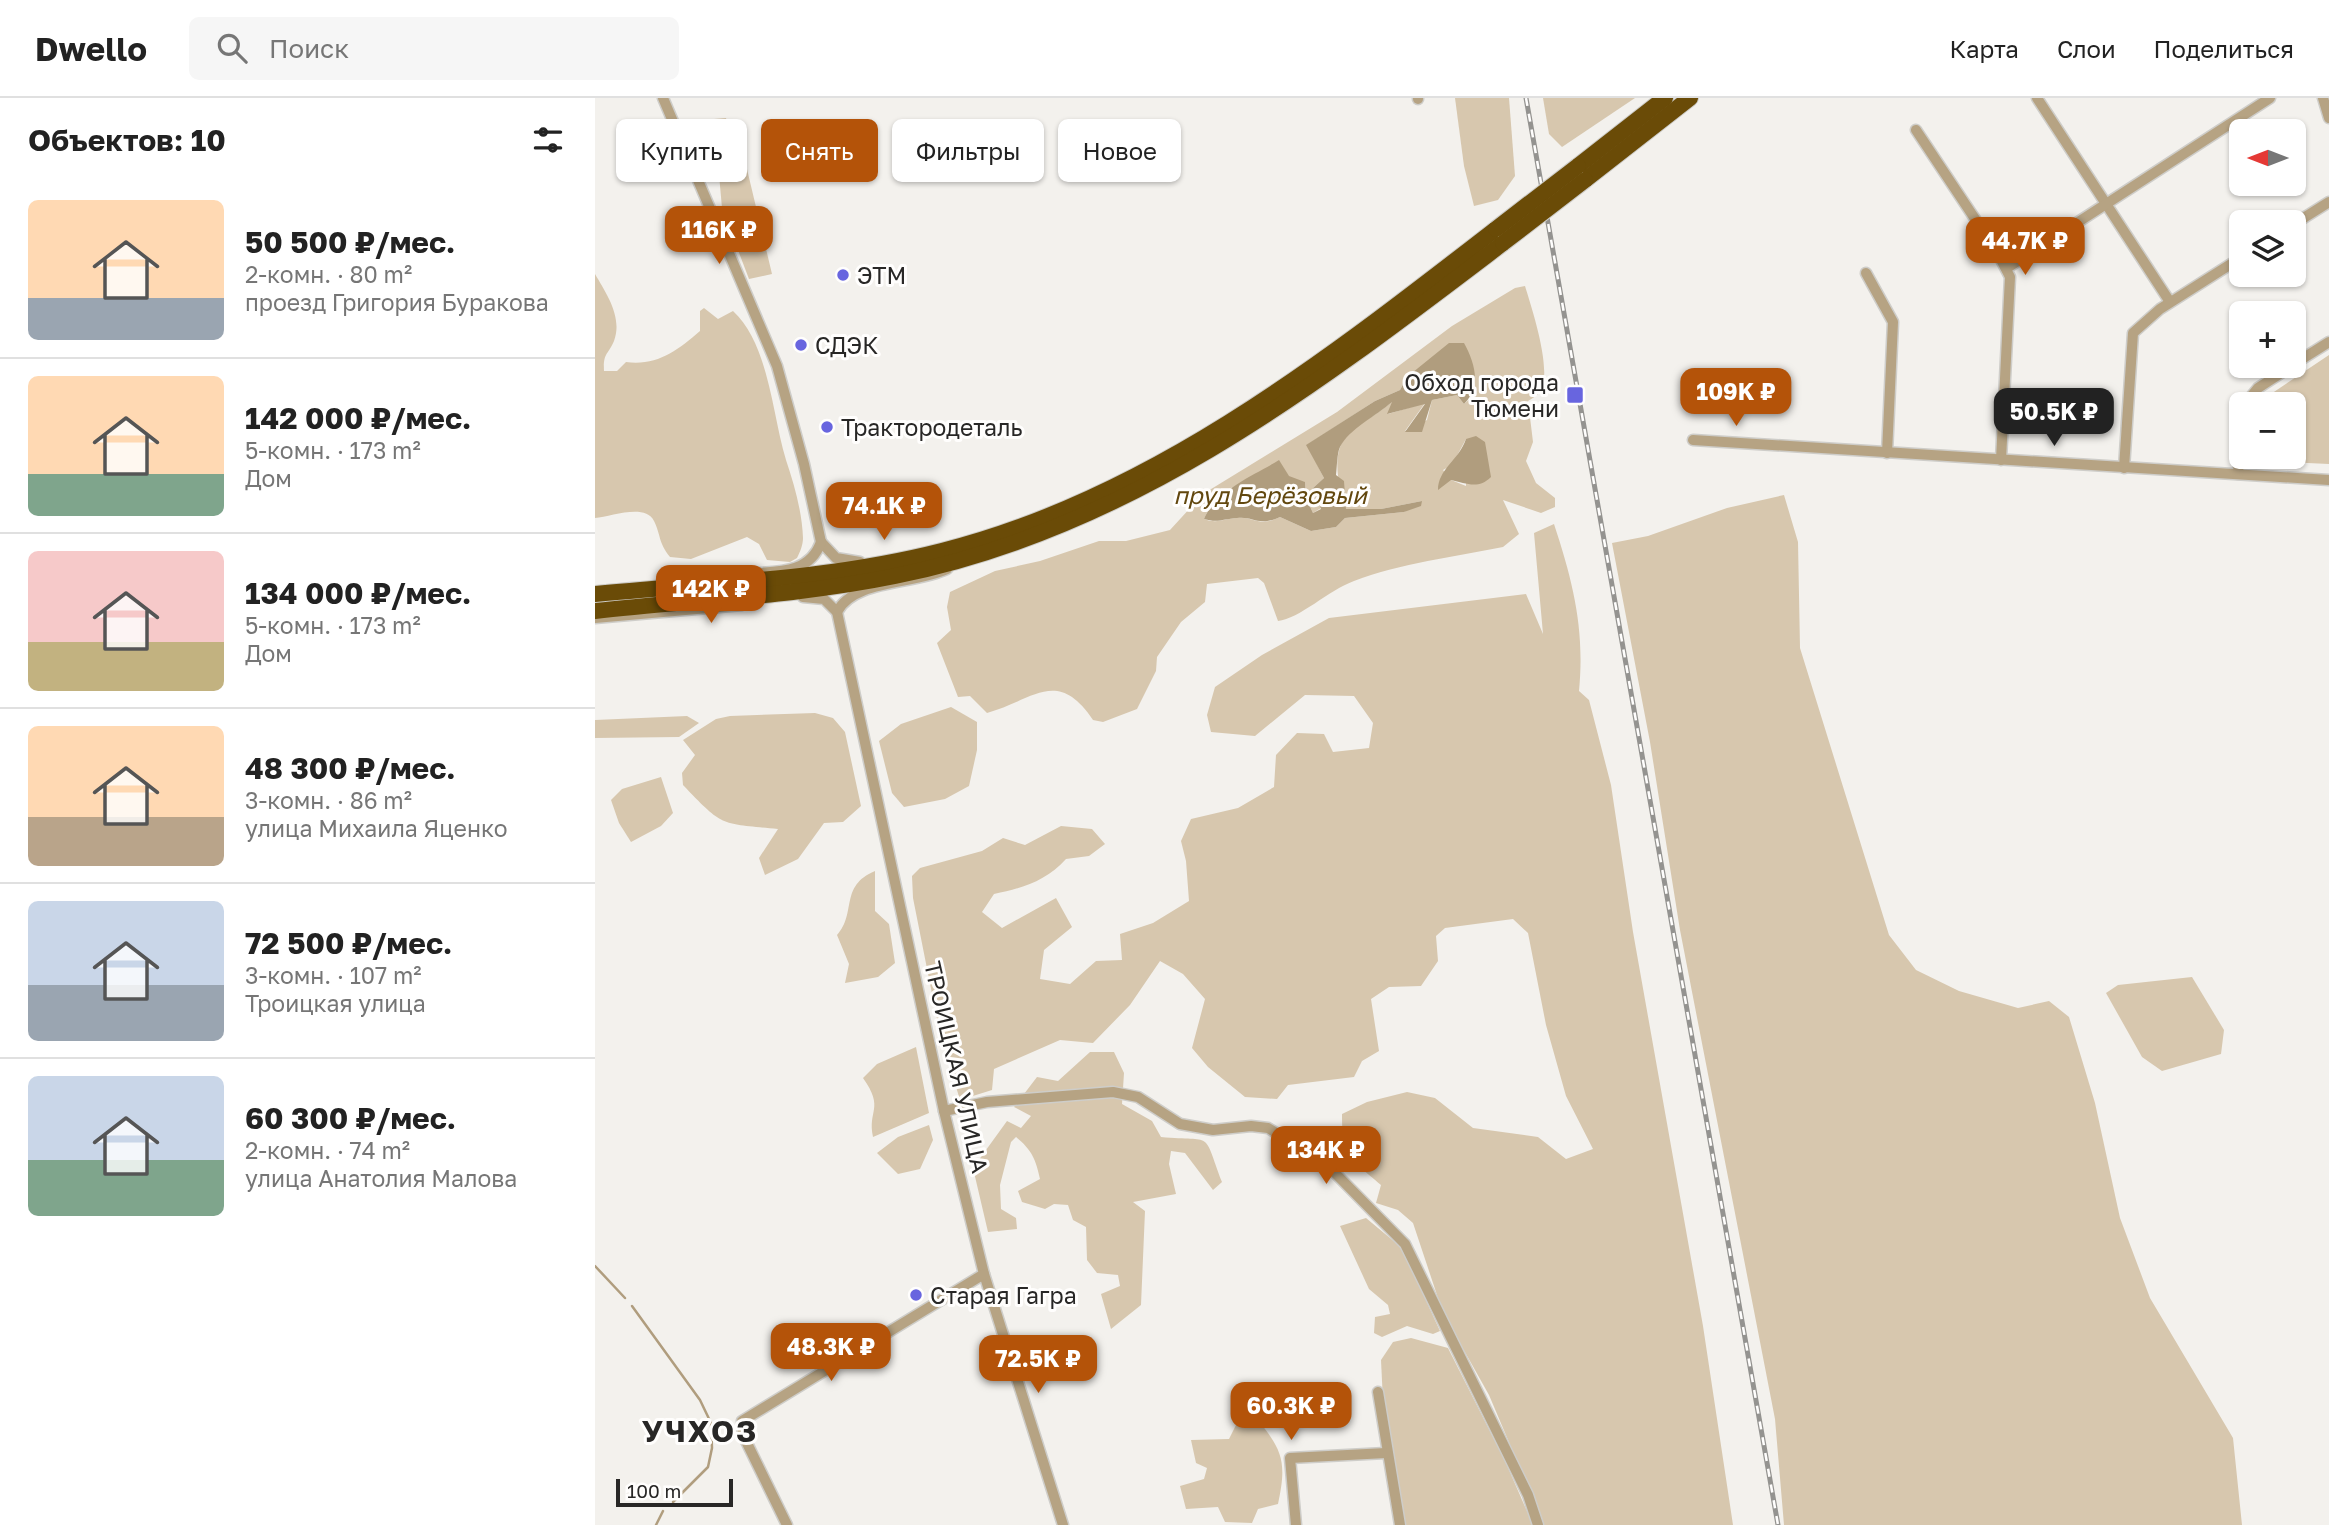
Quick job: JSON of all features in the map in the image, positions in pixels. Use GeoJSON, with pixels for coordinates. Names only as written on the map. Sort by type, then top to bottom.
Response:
{"type":"FeatureCollection","features":[{"type":"Feature","properties":{"kind":"highway"},"geometry":{"type":"LineString","coordinates":[[1581,173],[1665,98]]}},
{"type":"Feature","properties":{"kind":"highway"},"geometry":{"type":"LineString","coordinates":[[595,611],[862,582],[971,557],[1086,515],[1187,466],[1333,370],[1581,173],[1690,98]]}},
{"type":"Feature","properties":{"kind":"highway"},"geometry":{"type":"LineString","coordinates":[[595,594],[859,567],[942,551],[1082,501],[1169,458],[1305,372],[1500,236]]}},
{"type":"Feature","properties":{"kind":"street"},"geometry":{"type":"LineString","coordinates":[[663,98],[777,366],[804,464],[821,542],[813,559],[799,568],[722,576],[685,586]]}},
{"type":"Feature","properties":{"kind":"street"},"geometry":{"type":"LineString","coordinates":[[2037,98],[2170,302]]}},
{"type":"Feature","properties":{"kind":"street"},"geometry":{"type":"LineString","coordinates":[[2007,268],[2270,98]]}},
{"type":"Feature","properties":{"kind":"street"},"geometry":{"type":"LineString","coordinates":[[2323,98],[2329,118]]}},
{"type":"Feature","properties":{"kind":"street"},"geometry":{"type":"LineString","coordinates":[[1916,130],[2007,268],[2010,294],[2001,460]]}},
{"type":"Feature","properties":{"kind":"street"},"geometry":{"type":"LineString","coordinates":[[2306,216],[2329,202]]}},
{"type":"Feature","properties":{"kind":"street"},"geometry":{"type":"LineString","coordinates":[[2124,468],[2133,332],[2144,320],[2229,265]]}},
{"type":"Feature","properties":{"kind":"street"},"geometry":{"type":"LineString","coordinates":[[1866,273],[1893,321],[1887,453]]}},
{"type":"Feature","properties":{"kind":"street"},"geometry":{"type":"LineString","coordinates":[[2306,357],[2329,342]]}},
{"type":"Feature","properties":{"kind":"street"},"geometry":{"type":"LineString","coordinates":[[2255,392],[2273,378]]}},
{"type":"Feature","properties":{"kind":"street"},"geometry":{"type":"LineString","coordinates":[[1693,440],[2329,480]]}},
{"type":"Feature","properties":{"kind":"street"},"geometry":{"type":"LineString","coordinates":[[2238,469],[2238,474]]}},
{"type":"Feature","properties":{"kind":"street"},"geometry":{"type":"LineString","coordinates":[[821,542],[845,562],[859,563],[942,551]]}},
{"type":"Feature","properties":{"kind":"street"},"geometry":{"type":"LineString","coordinates":[[595,618],[712,609],[804,596],[824,599],[837,612],[842,601],[857,592],[913,581],[971,557]]}},
{"type":"Feature","properties":{"kind":"street","name":"ТРОИЦКАЯ УЛИЦА"},"geometry":{"type":"LineString","coordinates":[[837,612],[944,1111],[984,1274],[1063,1525]]}},
{"type":"Feature","properties":{"kind":"street"},"geometry":{"type":"LineString","coordinates":[[944,1111],[986,1102],[1113,1092],[1138,1097],[1180,1124],[1213,1130],[1251,1126],[1268,1128],[1332,1170],[1405,1244],[1528,1495],[1538,1525]]}},
{"type":"Feature","properties":{"kind":"street"},"geometry":{"type":"LineString","coordinates":[[787,1525],[743,1435],[742,1421],[984,1274]]}},
{"type":"Feature","properties":{"kind":"street"},"geometry":{"type":"LineString","coordinates":[[1378,1392],[1400,1525]]}},
{"type":"Feature","properties":{"kind":"street"},"geometry":{"type":"LineString","coordinates":[[1296,1525],[1290,1458],[1386,1453]]}},
{"type":"Feature","properties":{"kind":"shaded area"},"geometry":{"type":"Polygon","coordinates":[[[1455,98],[1509,98],[1515,176],[1498,200],[1474,206],[1464,166],[1455,98]]]}},
{"type":"Feature","properties":{"kind":"shaded area"},"geometry":{"type":"Polygon","coordinates":[[[1543,98],[1635,98],[1562,147],[1549,134],[1543,98]]]}},
{"type":"Feature","properties":{"kind":"shaded area"},"geometry":{"type":"Polygon","coordinates":[[[747,169],[772,274],[749,279],[722,208],[720,182],[747,182],[747,169]]]}},
{"type":"Feature","properties":{"kind":"shaded area"},"geometry":{"type":"Polygon","coordinates":[[[595,274],[612,306],[616,323],[614,341],[605,357],[604,371],[617,371],[626,362],[647,362],[675,351],[700,331],[700,311],[704,308],[718,319],[733,311],[745,325],[762,361],[797,498],[803,538],[797,558],[790,562],[767,560],[759,544],[747,537],[691,559],[670,557],[650,516],[627,512],[595,518],[595,274]]]}},
{"type":"Feature","properties":{"kind":"shaded area"},"geometry":{"type":"Polygon","coordinates":[[[1525,286],[1540,339],[1544,368],[1541,390],[1528,401],[1533,442],[1526,461],[1536,483],[1555,498],[1555,507],[1541,513],[1503,500],[1519,534],[1503,547],[1372,575],[1344,585],[1295,615],[1278,621],[1264,583],[1258,578],[1207,584],[1205,602],[1181,622],[1157,657],[1156,671],[1137,709],[1103,722],[1093,720],[1080,704],[1068,695],[1056,691],[1044,692],[987,713],[970,696],[958,697],[937,643],[951,630],[947,607],[950,592],[995,571],[1040,561],[1099,541],[1126,541],[1170,530],[1203,494],[1337,412],[1452,326],[1515,288],[1525,286]],[[1425,365],[1407,377],[1400,390],[1375,401],[1307,445],[1324,478],[1313,488],[1321,508],[1313,513],[1306,498],[1305,482],[1260,481],[1234,487],[1222,494],[1212,504],[1204,519],[1216,521],[1243,518],[1266,522],[1280,517],[1311,531],[1336,527],[1345,518],[1404,512],[1422,501],[1381,509],[1346,509],[1337,464],[1342,442],[1349,433],[1394,400],[1388,414],[1425,403],[1405,431],[1427,420],[1432,400],[1457,395],[1464,404],[1472,397],[1425,365]],[[1466,439],[1452,465],[1443,470],[1451,480],[1466,486],[1466,439]]]}},
{"type":"Feature","properties":{"kind":"shaded area"},"geometry":{"type":"Polygon","coordinates":[[[2329,355],[2329,464],[2306,463],[2306,392],[2274,392],[2295,378],[2306,378],[2306,370],[2329,355]]]}},
{"type":"Feature","properties":{"kind":"shaded area"},"geometry":{"type":"Polygon","coordinates":[[[1784,495],[1798,542],[1800,648],[1889,935],[1916,970],[1959,991],[2018,1008],[2049,1001],[2069,1017],[2095,1103],[2120,1218],[2150,1298],[2233,1438],[2242,1525],[1784,1525],[1775,1419],[1680,930],[1650,742],[1612,543],[1648,536],[1727,508],[1784,495]]]}},
{"type":"Feature","properties":{"kind":"shaded area"},"geometry":{"type":"Polygon","coordinates":[[[1554,524],[1567,566],[1579,626],[1579,691],[1589,700],[1611,785],[1633,932],[1703,1326],[1733,1525],[1544,1525],[1489,1395],[1443,1313],[1413,1223],[1398,1210],[1376,1203],[1381,1185],[1349,1156],[1346,1148],[1342,1114],[1367,1102],[1407,1092],[1435,1098],[1473,1128],[1538,1137],[1566,1159],[1593,1149],[1566,1096],[1546,1025],[1528,933],[1513,919],[1445,928],[1436,936],[1438,961],[1421,986],[1389,987],[1371,999],[1379,1051],[1362,1061],[1354,1077],[1288,1085],[1277,1099],[1245,1097],[1208,1067],[1192,1048],[1205,999],[1183,974],[1160,961],[1130,1005],[1093,1043],[1060,1040],[994,1069],[992,1090],[960,1100],[940,1034],[913,898],[912,876],[920,868],[982,851],[1003,838],[1025,845],[1061,826],[1092,829],[1105,844],[1089,856],[1066,859],[1050,873],[1033,882],[994,894],[982,912],[1002,928],[1056,898],[1072,927],[1044,950],[1040,979],[1070,984],[1096,961],[1122,960],[1120,934],[1153,923],[1189,901],[1186,861],[1181,841],[1191,819],[1238,808],[1274,787],[1276,755],[1297,733],[1324,734],[1333,752],[1369,748],[1373,723],[1354,696],[1305,695],[1255,736],[1211,732],[1207,715],[1215,687],[1262,655],[1329,618],[1526,594],[1543,634],[1534,533],[1554,524]]]}},
{"type":"Feature","properties":{"kind":"shaded area"},"geometry":{"type":"Polygon","coordinates":[[[951,707],[977,722],[977,750],[969,786],[945,799],[904,807],[892,793],[879,741],[901,724],[951,707]]]}},
{"type":"Feature","properties":{"kind":"shaded area"},"geometry":{"type":"Polygon","coordinates":[[[815,713],[833,718],[845,732],[861,806],[843,822],[824,823],[798,859],[765,875],[759,858],[778,829],[733,824],[707,809],[683,785],[682,773],[695,755],[683,740],[716,719],[730,716],[815,713]]]}},
{"type":"Feature","properties":{"kind":"shaded area"},"geometry":{"type":"Polygon","coordinates":[[[687,716],[699,723],[679,737],[595,738],[595,720],[687,716]]]}},
{"type":"Feature","properties":{"kind":"shaded area"},"geometry":{"type":"Polygon","coordinates":[[[661,777],[673,813],[661,826],[631,842],[619,823],[611,800],[622,789],[661,777]]]}},
{"type":"Feature","properties":{"kind":"shaded area"},"geometry":{"type":"Polygon","coordinates":[[[875,871],[875,911],[889,924],[895,963],[878,977],[845,983],[849,964],[837,935],[843,927],[852,892],[864,877],[875,871]]]}},
{"type":"Feature","properties":{"kind":"shaded area"},"geometry":{"type":"Polygon","coordinates":[[[2192,977],[2224,1030],[2221,1054],[2162,1071],[2142,1057],[2106,993],[2118,985],[2192,977]]]}},
{"type":"Feature","properties":{"kind":"shaded area"},"geometry":{"type":"Polygon","coordinates":[[[916,1047],[929,1113],[873,1137],[873,1096],[863,1078],[877,1064],[916,1047]]]}},
{"type":"Feature","properties":{"kind":"shaded area"},"geometry":{"type":"Polygon","coordinates":[[[1090,1052],[1114,1052],[1124,1073],[1122,1104],[1152,1121],[1161,1137],[1199,1139],[1204,1142],[1212,1153],[1222,1182],[1213,1190],[1185,1153],[1171,1151],[1169,1164],[1176,1194],[1133,1202],[1145,1211],[1141,1305],[1111,1329],[1101,1294],[1120,1286],[1118,1275],[1097,1273],[1087,1260],[1086,1227],[1073,1220],[1068,1205],[1054,1204],[1045,1209],[1022,1202],[1018,1191],[1040,1179],[1035,1161],[1026,1146],[1016,1137],[1011,1142],[1000,1185],[1001,1209],[1016,1218],[1017,1229],[988,1232],[973,1168],[1007,1121],[1021,1128],[1031,1116],[1014,1107],[1037,1077],[1058,1081],[1090,1052]]]}},
{"type":"Feature","properties":{"kind":"shaded area"},"geometry":{"type":"Polygon","coordinates":[[[929,1125],[933,1140],[920,1169],[898,1174],[877,1153],[898,1137],[929,1125]]]}},
{"type":"Feature","properties":{"kind":"shaded area"},"geometry":{"type":"Polygon","coordinates":[[[1366,1218],[1402,1248],[1440,1331],[1433,1334],[1407,1326],[1382,1337],[1374,1333],[1375,1317],[1390,1314],[1388,1305],[1369,1289],[1340,1226],[1366,1218]]]}},
{"type":"Feature","properties":{"kind":"shaded area"},"geometry":{"type":"Polygon","coordinates":[[[1411,1338],[1448,1348],[1506,1463],[1533,1525],[1402,1525],[1384,1422],[1381,1360],[1393,1342],[1411,1338]]]}},
{"type":"Feature","properties":{"kind":"shaded area"},"geometry":{"type":"Polygon","coordinates":[[[1256,1418],[1272,1439],[1281,1457],[1282,1477],[1278,1504],[1258,1509],[1252,1523],[1225,1522],[1218,1507],[1186,1509],[1180,1486],[1204,1479],[1207,1468],[1196,1463],[1191,1440],[1229,1439],[1238,1421],[1256,1418]]]}},
{"type":"Feature","properties":{"kind":"water","name":"пруд Берёзовый"},"geometry":{"type":"Polygon","coordinates":[[[1449,343],[1464,343],[1474,367],[1475,383],[1464,404],[1457,395],[1432,400],[1422,432],[1405,432],[1425,404],[1387,414],[1392,402],[1350,434],[1338,453],[1336,475],[1344,481],[1346,509],[1381,509],[1422,501],[1421,506],[1404,512],[1345,518],[1336,527],[1311,531],[1280,517],[1266,521],[1243,518],[1217,521],[1204,519],[1226,492],[1279,460],[1289,476],[1305,482],[1306,498],[1313,513],[1321,509],[1313,488],[1324,478],[1306,445],[1375,401],[1400,390],[1407,377],[1449,343]]]}},
{"type":"Feature","properties":{"kind":"water"},"geometry":{"type":"Polygon","coordinates":[[[1476,436],[1485,442],[1491,477],[1477,484],[1451,480],[1438,490],[1441,476],[1466,439],[1476,436]]]}},
{"type":"Feature","properties":{"kind":"waterway"},"geometry":{"type":"LineString","coordinates":[[595,1266],[625,1298]]}},
{"type":"Feature","properties":{"kind":"waterway"},"geometry":{"type":"LineString","coordinates":[[632,1306],[700,1400],[711,1423],[712,1448],[708,1467],[673,1502]]}},
{"type":"Feature","properties":{"kind":"waterway"},"geometry":{"type":"LineString","coordinates":[[656,1525],[663,1511]]}},
{"type":"Feature","properties":{"kind":"railway"},"geometry":{"type":"LineString","coordinates":[[1526,98],[1778,1525]]}},
{"type":"Feature","properties":{"kind":"place","name":"ЭТМ"},"geometry":{"type":"Point","coordinates":[843,275]}},
{"type":"Feature","properties":{"kind":"place","name":"СДЭК"},"geometry":{"type":"Point","coordinates":[801,345]}},
{"type":"Feature","properties":{"kind":"place","name":"Обход города Тюмени"},"geometry":{"type":"Point","coordinates":[1575,395]}},
{"type":"Feature","properties":{"kind":"place","name":"Трактородеталь"},"geometry":{"type":"Point","coordinates":[827,427]}},
{"type":"Feature","properties":{"kind":"place","name":"Старая Гагра"},"geometry":{"type":"Point","coordinates":[916,1295]}},
{"type":"Feature","properties":{"kind":"district","name":"УЧХОЗ"},"geometry":{"type":"Point","coordinates":[700,1431]}}]}
